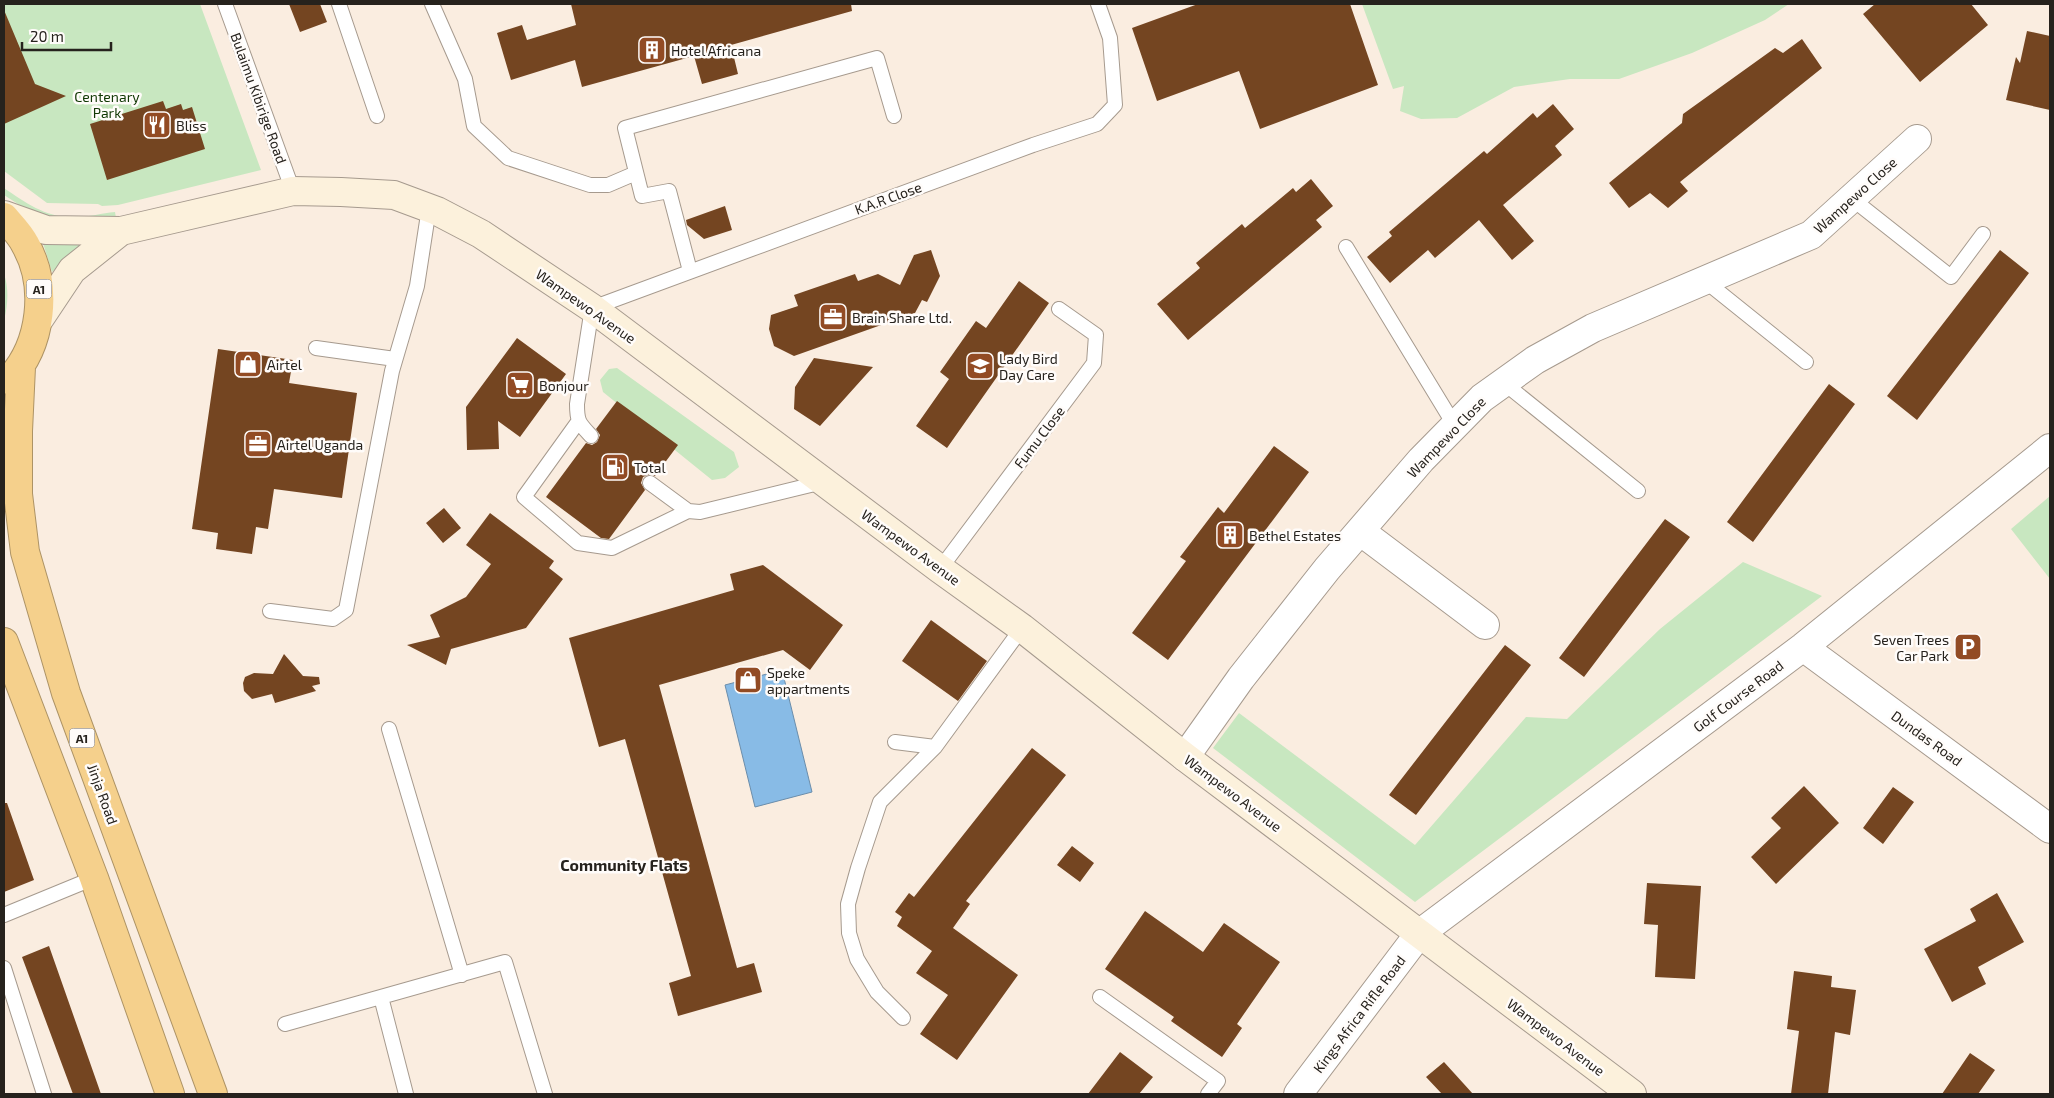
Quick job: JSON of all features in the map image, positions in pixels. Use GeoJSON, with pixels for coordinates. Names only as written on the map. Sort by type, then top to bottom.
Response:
{"type":"FeatureCollection","features":[{"type":"Feature","properties":{"kind":"highway","name":"A1"},"geometry":{"type":"LineString","coordinates":[[4,216],[26,244],[38,280],[40,318],[13,377]]}},
{"type":"Feature","properties":{"kind":"highway","name":"Jinja Road"},"geometry":{"type":"LineString","coordinates":[[13,377],[18,431],[18,494],[26,552],[66,693],[213,1094]]}},
{"type":"Feature","properties":{"kind":"highway"},"geometry":{"type":"LineString","coordinates":[[4,642],[94,878],[170,1094]]}},
{"type":"Feature","properties":{"kind":"street","name":"Wampewo Close"},"geometry":{"type":"LineString","coordinates":[[1185,757],[1241,678],[1327,570],[1421,460],[1482,398],[1535,360],[1594,328],[1811,235],[1917,139]]}},
{"type":"Feature","properties":{"kind":"street","name":"Wampewo Avenue"},"geometry":{"type":"LineString","coordinates":[[121,231],[293,192],[394,196],[429,208],[481,234],[592,308],[823,482],[1022,628],[1185,757],[1632,1094]]}},
{"type":"Feature","properties":{"kind":"street"},"geometry":{"type":"LineString","coordinates":[[4,216],[46,230],[121,231]]}},
{"type":"Feature","properties":{"kind":"street"},"geometry":{"type":"LineString","coordinates":[[40,318],[72,270],[121,231]]}},
{"type":"Feature","properties":{"kind":"street","name":"Golf Course Road"},"geometry":{"type":"LineString","coordinates":[[1419,934],[1803,647],[2050,448]]}},
{"type":"Feature","properties":{"kind":"street"},"geometry":{"type":"LineString","coordinates":[[1360,531],[1485,625]]}},
{"type":"Feature","properties":{"kind":"street","name":"Dundas Road"},"geometry":{"type":"LineString","coordinates":[[1803,647],[2050,829]]}},
{"type":"Feature","properties":{"kind":"street","name":"Kings Africa Rifle Road"},"geometry":{"type":"LineString","coordinates":[[1298,1094],[1419,934]]}},
{"type":"Feature","properties":{"kind":"lane","name":"Bulaimu Kibirige Road"},"geometry":{"type":"LineString","coordinates":[[225,4],[293,192]]}},
{"type":"Feature","properties":{"kind":"lane"},"geometry":{"type":"LineString","coordinates":[[339,4],[377,116]]}},
{"type":"Feature","properties":{"kind":"lane"},"geometry":{"type":"LineString","coordinates":[[432,4],[465,79],[474,126],[508,158],[590,185],[608,184],[636,173]]}},
{"type":"Feature","properties":{"kind":"lane"},"geometry":{"type":"LineString","coordinates":[[439,20],[443,4]]}},
{"type":"Feature","properties":{"kind":"lane","name":"K.A.R Close"},"geometry":{"type":"LineString","coordinates":[[592,308],[1024,148],[1097,124],[1114,106],[1110,38],[1098,4]]}},
{"type":"Feature","properties":{"kind":"lane"},"geometry":{"type":"LineString","coordinates":[[690,271],[669,191],[642,196],[625,128],[877,58],[894,116]]}},
{"type":"Feature","properties":{"kind":"lane"},"geometry":{"type":"LineString","coordinates":[[1851,198],[1951,277],[1983,234]]}},
{"type":"Feature","properties":{"kind":"lane"},"geometry":{"type":"LineString","coordinates":[[270,611],[333,619],[346,610],[395,359],[417,286],[429,208]]}},
{"type":"Feature","properties":{"kind":"lane"},"geometry":{"type":"LineString","coordinates":[[1346,247],[1455,426]]}},
{"type":"Feature","properties":{"kind":"lane"},"geometry":{"type":"LineString","coordinates":[[1704,280],[1806,362]]}},
{"type":"Feature","properties":{"kind":"lane"},"geometry":{"type":"LineString","coordinates":[[592,308],[577,404],[578,422],[524,497],[578,543],[612,548],[688,511],[700,512],[823,482]]}},
{"type":"Feature","properties":{"kind":"lane","name":"Fumu Close"},"geometry":{"type":"LineString","coordinates":[[940,569],[1094,363],[1096,335],[1059,309]]}},
{"type":"Feature","properties":{"kind":"lane"},"geometry":{"type":"LineString","coordinates":[[316,348],[395,359]]}},
{"type":"Feature","properties":{"kind":"lane"},"geometry":{"type":"LineString","coordinates":[[1504,383],[1638,491]]}},
{"type":"Feature","properties":{"kind":"lane"},"geometry":{"type":"LineString","coordinates":[[578,422],[591,436]]}},
{"type":"Feature","properties":{"kind":"lane"},"geometry":{"type":"LineString","coordinates":[[650,483],[688,511]]}},
{"type":"Feature","properties":{"kind":"lane"},"geometry":{"type":"LineString","coordinates":[[903,1018],[877,992],[857,959],[849,933],[848,904],[858,868],[880,802],[935,747],[1022,628]]}},
{"type":"Feature","properties":{"kind":"lane"},"geometry":{"type":"LineString","coordinates":[[389,729],[462,975]]}},
{"type":"Feature","properties":{"kind":"lane"},"geometry":{"type":"LineString","coordinates":[[895,742],[935,747]]}},
{"type":"Feature","properties":{"kind":"lane"},"geometry":{"type":"LineString","coordinates":[[4,915],[94,878]]}},
{"type":"Feature","properties":{"kind":"lane"},"geometry":{"type":"LineString","coordinates":[[285,1024],[505,962],[545,1094]]}},
{"type":"Feature","properties":{"kind":"lane"},"geometry":{"type":"LineString","coordinates":[[4,968],[44,1094]]}},
{"type":"Feature","properties":{"kind":"lane"},"geometry":{"type":"LineString","coordinates":[[381,997],[406,1094]]}},
{"type":"Feature","properties":{"kind":"lane"},"geometry":{"type":"LineString","coordinates":[[1100,997],[1218,1081],[1208,1094]]}},
{"type":"Feature","properties":{"kind":"green space","name":"Centenary Park"},"geometry":{"type":"Polygon","coordinates":[[[4,4],[200,4],[261,170],[118,205],[47,203],[4,171],[4,4]]]}},
{"type":"Feature","properties":{"kind":"green space"},"geometry":{"type":"Polygon","coordinates":[[[1362,4],[1789,4],[1765,20],[1692,53],[1619,79],[1570,79],[1514,87],[1457,118],[1421,119],[1400,111],[1404,86],[1393,89],[1362,4]]]}},
{"type":"Feature","properties":{"kind":"green space"},"geometry":{"type":"Polygon","coordinates":[[[4,188],[47,213],[66,217],[81,217],[115,212],[116,218],[38,217],[4,195],[4,188]]]}},
{"type":"Feature","properties":{"kind":"green space"},"geometry":{"type":"Polygon","coordinates":[[[91,240],[52,272],[43,243],[91,240]]]}},
{"type":"Feature","properties":{"kind":"green space"},"geometry":{"type":"Polygon","coordinates":[[[4,274],[7,285],[7,297],[4,320],[4,274]]]}},
{"type":"Feature","properties":{"kind":"green space"},"geometry":{"type":"Polygon","coordinates":[[[617,368],[734,452],[739,467],[725,478],[712,480],[603,392],[600,380],[609,369],[617,368]]]}},
{"type":"Feature","properties":{"kind":"green space"},"geometry":{"type":"Polygon","coordinates":[[[2050,496],[2050,579],[2011,529],[2050,496]]]}},
{"type":"Feature","properties":{"kind":"green space"},"geometry":{"type":"Polygon","coordinates":[[[1743,562],[1822,596],[1415,902],[1213,748],[1239,713],[1415,845],[1526,717],[1567,719],[1660,629],[1743,562]]]}},
{"type":"Feature","properties":{"kind":"water"},"geometry":{"type":"Polygon","coordinates":[[[782,670],[812,792],[755,807],[725,685],[782,670]]]}},
{"type":"Feature","properties":{"kind":"building"},"geometry":{"type":"Polygon","coordinates":[[[289,4],[320,4],[327,22],[300,32],[289,4]]]}},
{"type":"Feature","properties":{"kind":"building","name":"Hotel Africana"},"geometry":{"type":"Polygon","coordinates":[[[571,4],[851,4],[852,11],[731,45],[738,74],[702,84],[694,56],[582,87],[575,60],[511,80],[497,33],[522,25],[527,40],[576,25],[571,4]]]}},
{"type":"Feature","properties":{"kind":"building"},"geometry":{"type":"Polygon","coordinates":[[[1198,4],[1350,4],[1378,85],[1260,129],[1239,71],[1157,101],[1132,28],[1198,4]]]}},
{"type":"Feature","properties":{"kind":"building"},"geometry":{"type":"Polygon","coordinates":[[[1875,4],[1971,4],[1988,25],[1920,82],[1863,14],[1875,4]]]}},
{"type":"Feature","properties":{"kind":"building"},"geometry":{"type":"Polygon","coordinates":[[[4,10],[35,84],[66,96],[4,124],[4,10]]]}},
{"type":"Feature","properties":{"kind":"building"},"geometry":{"type":"Polygon","coordinates":[[[2027,31],[2050,36],[2050,110],[2006,100],[2016,57],[2020,63],[2027,31]]]}},
{"type":"Feature","properties":{"kind":"building"},"geometry":{"type":"Polygon","coordinates":[[[1802,39],[1822,68],[1680,182],[1688,191],[1668,208],[1650,193],[1629,208],[1609,183],[1682,123],[1683,114],[1775,48],[1783,53],[1802,39]]]}},
{"type":"Feature","properties":{"kind":"building"},"geometry":{"type":"Polygon","coordinates":[[[163,101],[166,109],[181,104],[183,110],[192,107],[205,149],[107,180],[90,124],[163,101]]]}},
{"type":"Feature","properties":{"kind":"building"},"geometry":{"type":"Polygon","coordinates":[[[1553,104],[1574,129],[1555,146],[1562,155],[1503,205],[1534,241],[1512,260],[1479,220],[1435,258],[1428,250],[1390,283],[1367,257],[1392,236],[1389,232],[1484,151],[1487,154],[1533,113],[1537,118],[1553,104]]]}},
{"type":"Feature","properties":{"kind":"building"},"geometry":{"type":"Polygon","coordinates":[[[1311,179],[1333,206],[1316,220],[1322,227],[1188,340],[1157,304],[1200,268],[1196,263],[1242,224],[1245,228],[1293,188],[1296,192],[1311,179]]]}},
{"type":"Feature","properties":{"kind":"building"},"geometry":{"type":"Polygon","coordinates":[[[725,206],[732,230],[704,239],[687,225],[686,220],[725,206]]]}},
{"type":"Feature","properties":{"kind":"building"},"geometry":{"type":"Polygon","coordinates":[[[931,250],[940,276],[927,302],[922,300],[915,313],[794,356],[774,346],[769,329],[771,315],[798,306],[794,295],[855,274],[858,281],[878,274],[900,285],[914,255],[931,250]]]}},
{"type":"Feature","properties":{"kind":"building"},"geometry":{"type":"Polygon","coordinates":[[[2000,250],[2029,273],[1917,420],[1887,396],[2000,250]]]}},
{"type":"Feature","properties":{"kind":"building"},"geometry":{"type":"Polygon","coordinates":[[[1019,281],[1049,303],[947,448],[916,426],[949,379],[940,372],[976,321],[986,328],[1019,281]]]}},
{"type":"Feature","properties":{"kind":"building","name":"Bonjour"},"geometry":{"type":"Polygon","coordinates":[[[517,338],[566,374],[520,437],[498,421],[499,449],[467,450],[466,407],[517,338]]]}},
{"type":"Feature","properties":{"kind":"building"},"geometry":{"type":"Polygon","coordinates":[[[218,349],[293,360],[289,383],[357,393],[342,498],[274,489],[268,529],[256,527],[252,554],[216,549],[218,533],[192,529],[218,349]]]}},
{"type":"Feature","properties":{"kind":"building"},"geometry":{"type":"Polygon","coordinates":[[[814,358],[873,367],[820,426],[794,409],[795,387],[814,358]]]}},
{"type":"Feature","properties":{"kind":"building"},"geometry":{"type":"Polygon","coordinates":[[[1829,384],[1855,404],[1753,542],[1727,522],[1829,384]]]}},
{"type":"Feature","properties":{"kind":"building"},"geometry":{"type":"Polygon","coordinates":[[[617,401],[678,445],[655,476],[650,474],[643,477],[641,483],[645,490],[609,539],[601,538],[546,497],[586,443],[592,445],[597,442],[600,435],[596,429],[617,401]]]}},
{"type":"Feature","properties":{"kind":"building","name":"Bethel Estates"},"geometry":{"type":"Polygon","coordinates":[[[1274,446],[1309,472],[1168,660],[1132,633],[1186,561],[1180,557],[1218,507],[1224,513],[1274,446]]]}},
{"type":"Feature","properties":{"kind":"building"},"geometry":{"type":"Polygon","coordinates":[[[444,508],[461,528],[443,543],[426,523],[444,508]]]}},
{"type":"Feature","properties":{"kind":"building"},"geometry":{"type":"Polygon","coordinates":[[[490,513],[554,561],[549,568],[563,579],[526,628],[451,649],[446,665],[407,645],[440,637],[430,615],[466,597],[491,564],[466,545],[490,513]]]}},
{"type":"Feature","properties":{"kind":"building"},"geometry":{"type":"Polygon","coordinates":[[[1665,519],[1690,537],[1584,677],[1559,658],[1665,519]]]}},
{"type":"Feature","properties":{"kind":"building"},"geometry":{"type":"Polygon","coordinates":[[[763,565],[843,625],[810,670],[783,650],[659,685],[737,968],[754,963],[762,992],[678,1016],[669,983],[691,976],[625,739],[599,747],[569,638],[734,590],[730,574],[763,565]]]}},
{"type":"Feature","properties":{"kind":"building"},"geometry":{"type":"Polygon","coordinates":[[[931,620],[987,661],[958,701],[902,661],[931,620]]]}},
{"type":"Feature","properties":{"kind":"building"},"geometry":{"type":"Polygon","coordinates":[[[1505,645],[1531,665],[1416,815],[1389,795],[1505,645]]]}},
{"type":"Feature","properties":{"kind":"building"},"geometry":{"type":"Polygon","coordinates":[[[284,654],[303,676],[319,677],[320,684],[312,686],[316,691],[275,703],[272,694],[252,699],[244,691],[243,683],[245,677],[254,673],[273,674],[284,654]]]}},
{"type":"Feature","properties":{"kind":"building"},"geometry":{"type":"Polygon","coordinates":[[[1032,748],[1066,775],[966,901],[970,904],[953,928],[1018,975],[957,1060],[920,1034],[948,995],[916,973],[932,951],[897,926],[902,917],[895,912],[909,893],[914,897],[1032,748]]]}},
{"type":"Feature","properties":{"kind":"building"},"geometry":{"type":"Polygon","coordinates":[[[1804,786],[1839,823],[1776,884],[1751,857],[1781,828],[1771,818],[1804,786]]]}},
{"type":"Feature","properties":{"kind":"building"},"geometry":{"type":"Polygon","coordinates":[[[1893,787],[1914,802],[1883,844],[1863,828],[1893,787]]]}},
{"type":"Feature","properties":{"kind":"building"},"geometry":{"type":"Polygon","coordinates":[[[4,803],[7,803],[34,880],[4,892],[4,803]]]}},
{"type":"Feature","properties":{"kind":"building"},"geometry":{"type":"Polygon","coordinates":[[[1072,846],[1094,863],[1080,882],[1057,865],[1072,846]]]}},
{"type":"Feature","properties":{"kind":"building"},"geometry":{"type":"Polygon","coordinates":[[[1647,883],[1701,886],[1695,979],[1655,977],[1658,925],[1644,924],[1647,883]]]}},
{"type":"Feature","properties":{"kind":"building"},"geometry":{"type":"Polygon","coordinates":[[[1997,893],[2024,942],[1978,967],[1986,984],[1952,1002],[1924,949],[1976,921],[1970,909],[1997,893]]]}},
{"type":"Feature","properties":{"kind":"building"},"geometry":{"type":"Polygon","coordinates":[[[1145,911],[1203,952],[1224,923],[1280,962],[1237,1024],[1242,1028],[1222,1057],[1171,1021],[1174,1017],[1105,969],[1145,911]]]}},
{"type":"Feature","properties":{"kind":"building"},"geometry":{"type":"Polygon","coordinates":[[[49,946],[101,1094],[73,1094],[22,957],[49,946]]]}},
{"type":"Feature","properties":{"kind":"building"},"geometry":{"type":"Polygon","coordinates":[[[1794,971],[1832,976],[1831,987],[1856,990],[1850,1035],[1835,1032],[1828,1094],[1791,1094],[1799,1031],[1787,1029],[1794,971]]]}},
{"type":"Feature","properties":{"kind":"building"},"geometry":{"type":"Polygon","coordinates":[[[1120,1052],[1153,1077],[1139,1094],[1088,1094],[1120,1052]]]}},
{"type":"Feature","properties":{"kind":"building"},"geometry":{"type":"Polygon","coordinates":[[[1970,1053],[1995,1070],[1978,1094],[1942,1094],[1970,1053]]]}},
{"type":"Feature","properties":{"kind":"building"},"geometry":{"type":"Polygon","coordinates":[[[1444,1062],[1473,1094],[1442,1094],[1426,1077],[1444,1062]]]}},
{"type":"Feature","properties":{"kind":"place","name":"Hotel Africana"},"geometry":{"type":"Point","coordinates":[652,50]}},
{"type":"Feature","properties":{"kind":"place","name":"Bliss"},"geometry":{"type":"Point","coordinates":[157,125]}},
{"type":"Feature","properties":{"kind":"place","name":"Brain Share Ltd."},"geometry":{"type":"Point","coordinates":[833,317]}},
{"type":"Feature","properties":{"kind":"place","name":"Airtel"},"geometry":{"type":"Point","coordinates":[248,364]}},
{"type":"Feature","properties":{"kind":"place","name":"Lady Bird Day Care"},"geometry":{"type":"Point","coordinates":[980,366]}},
{"type":"Feature","properties":{"kind":"place","name":"Bonjour"},"geometry":{"type":"Point","coordinates":[520,385]}},
{"type":"Feature","properties":{"kind":"place","name":"Airtel Uganda"},"geometry":{"type":"Point","coordinates":[258,444]}},
{"type":"Feature","properties":{"kind":"place","name":"Total"},"geometry":{"type":"Point","coordinates":[615,467]}},
{"type":"Feature","properties":{"kind":"place","name":"Bethel Estates"},"geometry":{"type":"Point","coordinates":[1230,535]}},
{"type":"Feature","properties":{"kind":"place","name":"Seven Trees Car Park"},"geometry":{"type":"Point","coordinates":[1968,647]}},
{"type":"Feature","properties":{"kind":"place","name":"Speke appartments"},"geometry":{"type":"Point","coordinates":[748,680]}},
{"type":"Feature","properties":{"kind":"district","name":"Community Flats"},"geometry":{"type":"Point","coordinates":[624,864]}}]}
